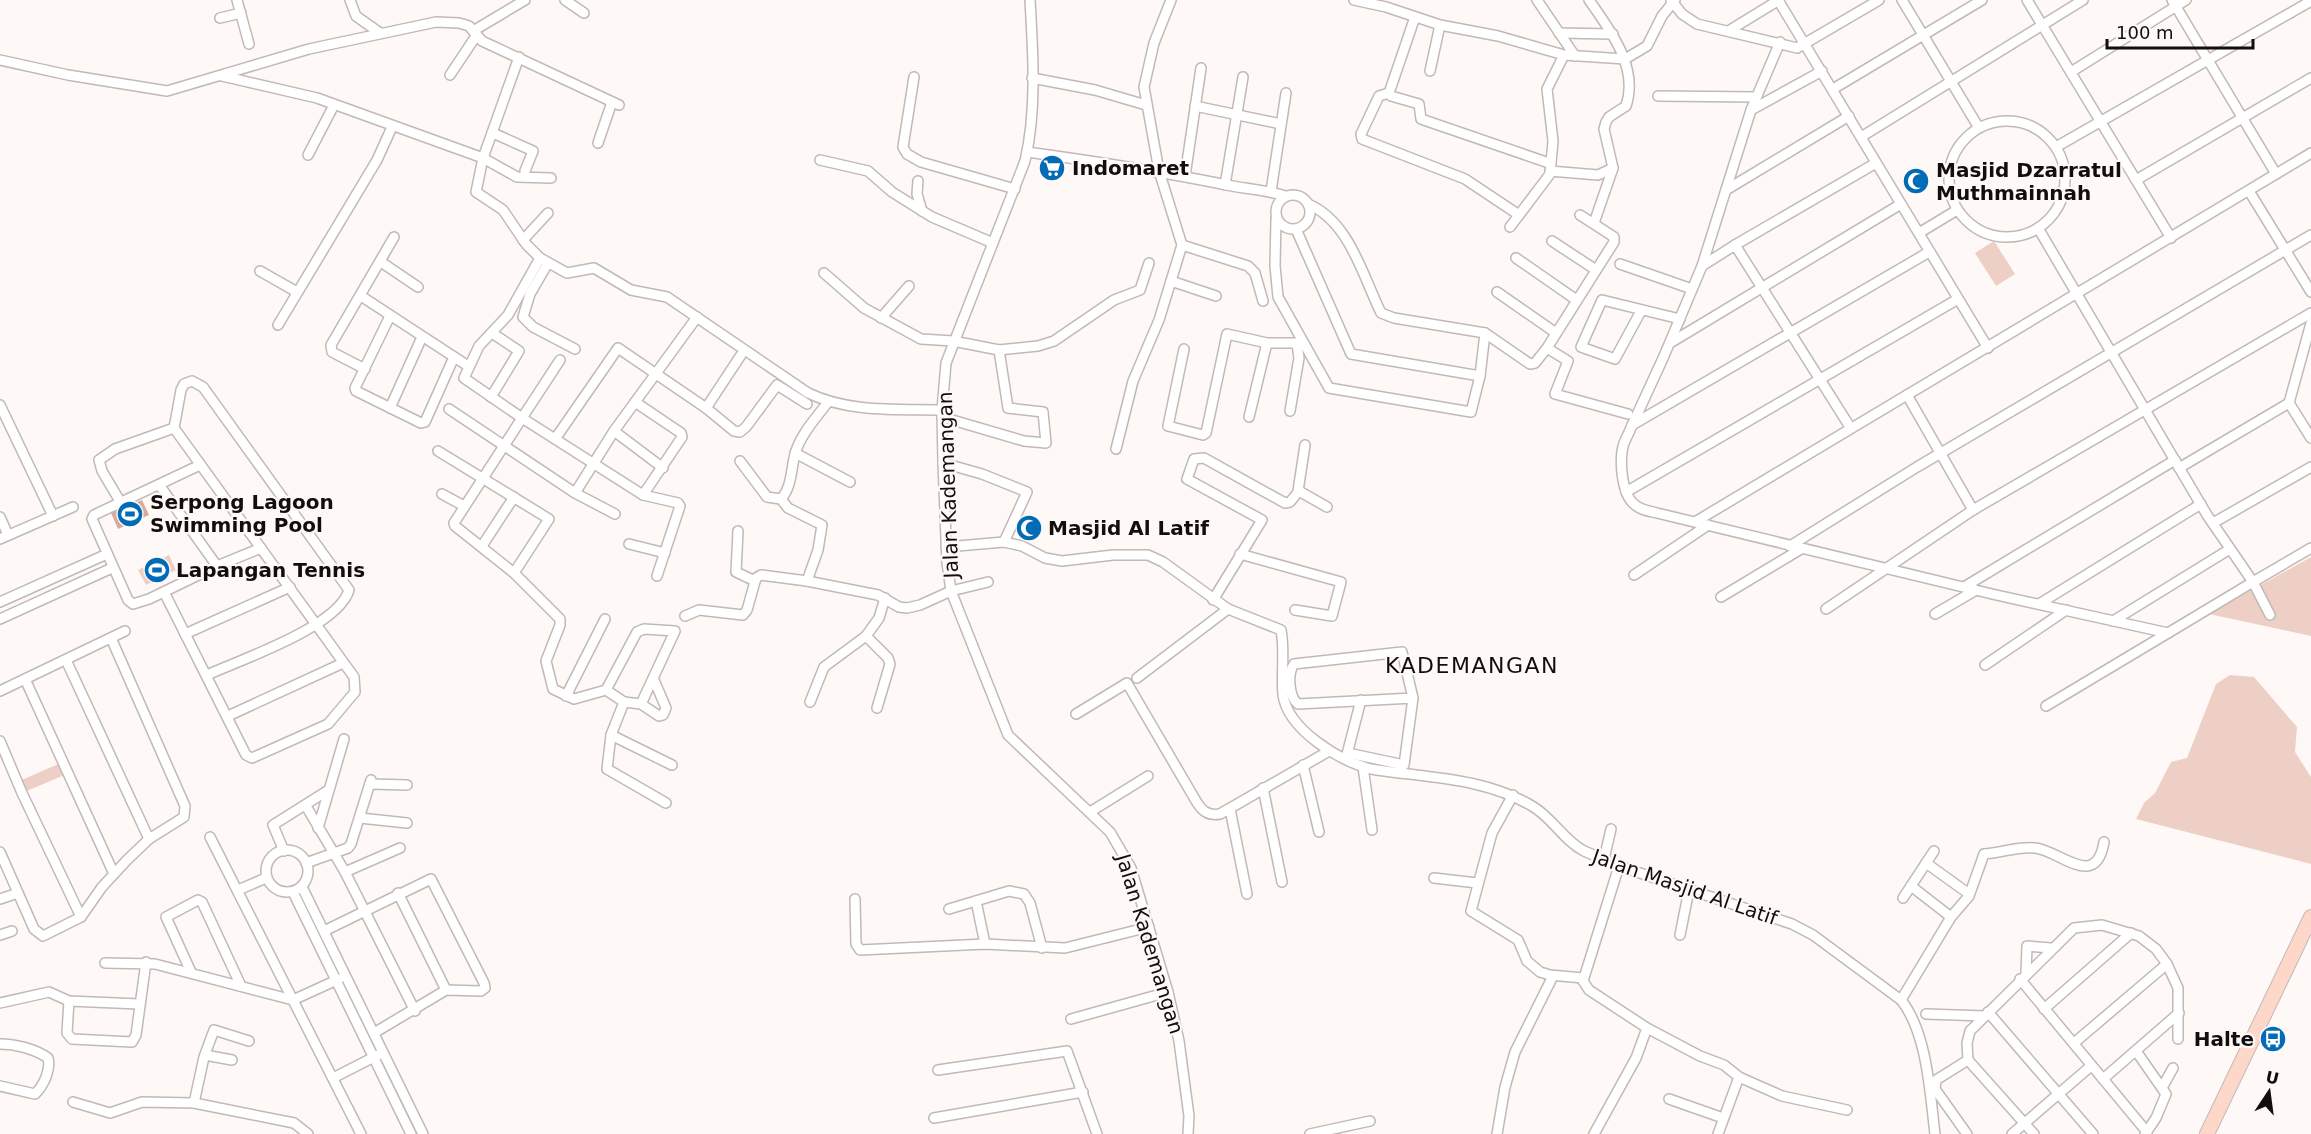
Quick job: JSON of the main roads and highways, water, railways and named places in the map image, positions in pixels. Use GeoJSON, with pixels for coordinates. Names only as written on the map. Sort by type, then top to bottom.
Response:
{"type":"FeatureCollection","features":[{"type":"Feature","properties":{"kind":"main road"},"geometry":{"type":"LineString","coordinates":[[2208,1134],[2311,916]]}},
{"type":"Feature","properties":{"kind":"place","name":"Indomaret"},"geometry":{"type":"Point","coordinates":[1052,168]}},
{"type":"Feature","properties":{"kind":"place","name":"Masjid Dzarratul Muthmainnah"},"geometry":{"type":"Point","coordinates":[1916,181]}},
{"type":"Feature","properties":{"kind":"place","name":"Serpong Lagoon Swimming Pool"},"geometry":{"type":"Point","coordinates":[130,514]}},
{"type":"Feature","properties":{"kind":"place","name":"Masjid Al Latif"},"geometry":{"type":"Point","coordinates":[1029,528]}},
{"type":"Feature","properties":{"kind":"place","name":"Lapangan Tennis"},"geometry":{"type":"Point","coordinates":[157,570]}},
{"type":"Feature","properties":{"kind":"place","name":"Halte"},"geometry":{"type":"Point","coordinates":[2273,1039]}},
{"type":"Feature","properties":{"kind":"district","name":"KADEMANGAN"},"geometry":{"type":"Point","coordinates":[1472,665]}}]}
